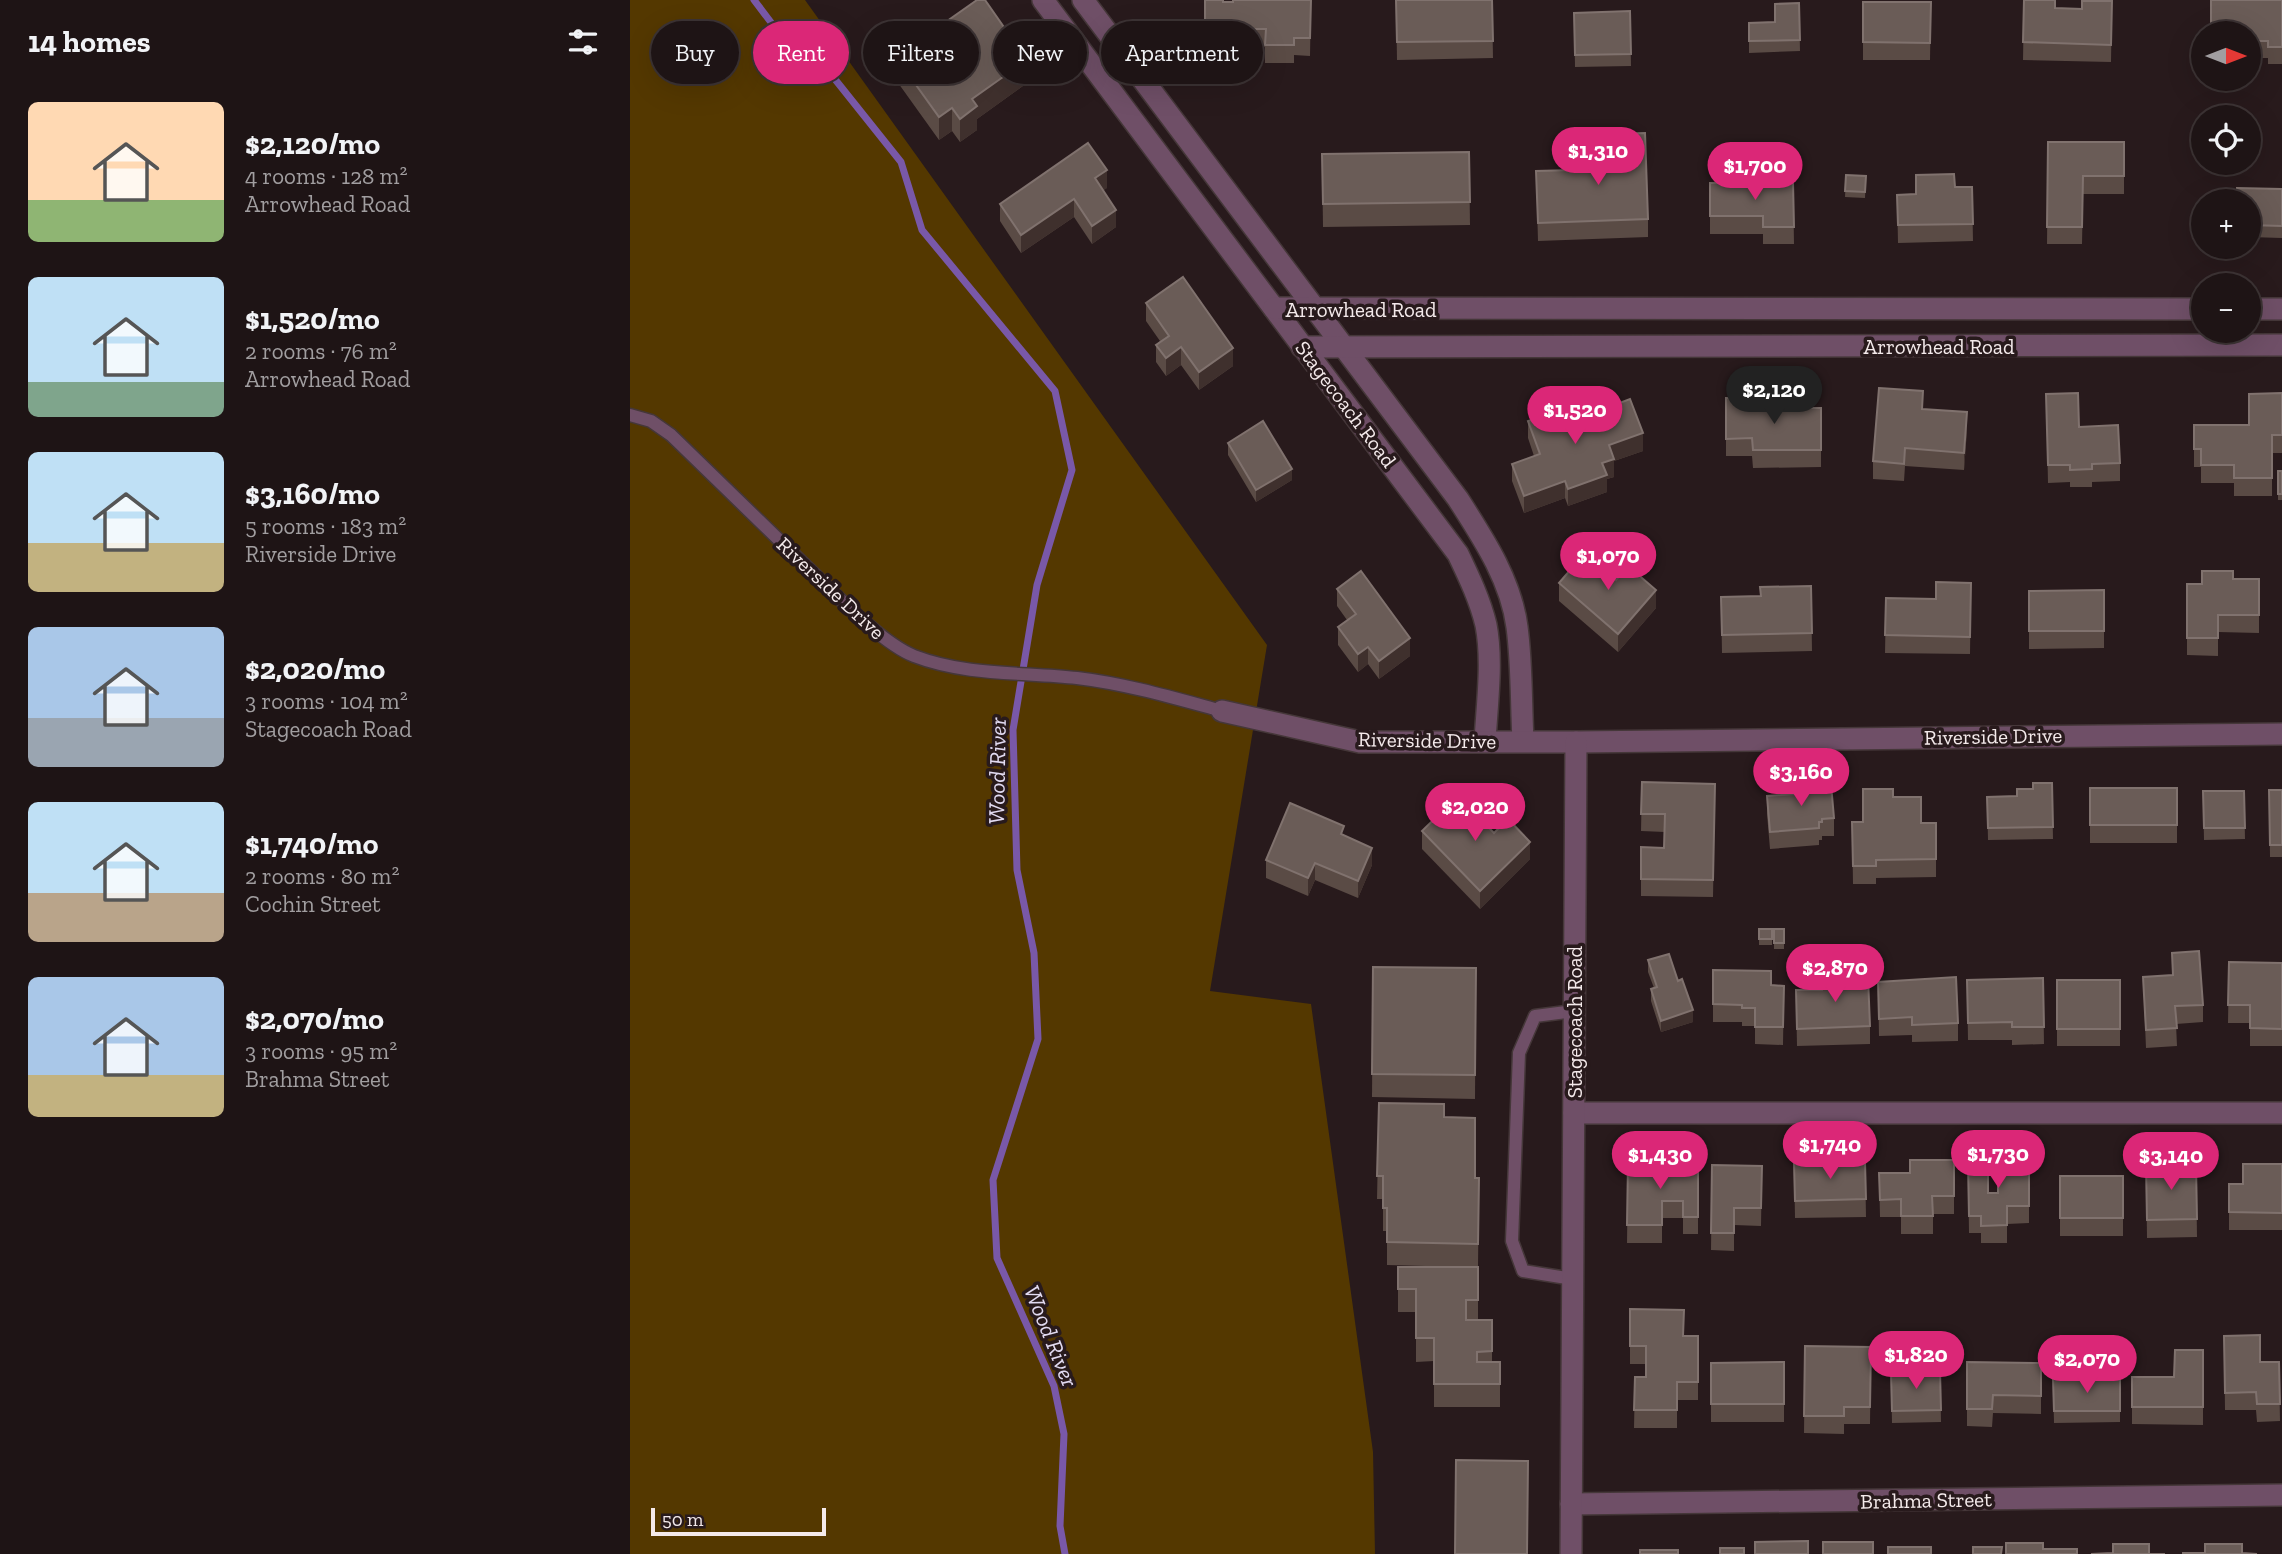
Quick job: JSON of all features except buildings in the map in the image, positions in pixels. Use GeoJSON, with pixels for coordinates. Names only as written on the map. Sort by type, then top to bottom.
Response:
{"type":"FeatureCollection","features":[{"type":"Feature","properties":{"kind":"street","name":"Stagecoach Road"},"geometry":{"type":"LineString","coordinates":[[1042,0],[1458,554],[1476,592],[1486,627],[1489,680],[1485,741]]}},
{"type":"Feature","properties":{"kind":"street","name":"Stagecoach Road"},"geometry":{"type":"LineString","coordinates":[[1083,0],[1458,499],[1484,540],[1505,582],[1517,625],[1522,741]]}},
{"type":"Feature","properties":{"kind":"street","name":"Arrowhead Road"},"geometry":{"type":"LineString","coordinates":[[1274,309],[2191,309]]}},
{"type":"Feature","properties":{"kind":"street"},"geometry":{"type":"LineString","coordinates":[[2261,309],[2282,309]]}},
{"type":"Feature","properties":{"kind":"street","name":"Arrowhead Road"},"geometry":{"type":"LineString","coordinates":[[1302,347],[2282,345]]}},
{"type":"Feature","properties":{"kind":"street","name":"Riverside Drive"},"geometry":{"type":"LineString","coordinates":[[1222,711],[1360,742],[2282,734]]}},
{"type":"Feature","properties":{"kind":"street","name":"Stagecoach Road"},"geometry":{"type":"LineString","coordinates":[[1571,1554],[1576,742]]}},
{"type":"Feature","properties":{"kind":"street"},"geometry":{"type":"LineString","coordinates":[[1574,1113],[2282,1112]]}},
{"type":"Feature","properties":{"kind":"street","name":"Brahma Street"},"geometry":{"type":"LineString","coordinates":[[1571,1504],[2282,1496]]}},
{"type":"Feature","properties":{"kind":"lane","name":"Riverside Drive"},"geometry":{"type":"LineString","coordinates":[[630,415],[651,421],[671,435],[853,611],[892,643],[912,655],[944,666],[984,672],[1074,678],[1139,688],[1222,711]]}},
{"type":"Feature","properties":{"kind":"lane"},"geometry":{"type":"LineString","coordinates":[[1573,1279],[1522,1271],[1513,1241],[1519,1053],[1535,1016],[1574,1011]]}},
{"type":"Feature","properties":{"kind":"shaded area"},"geometry":{"type":"Polygon","coordinates":[[[630,0],[805,0],[820,21],[753,21],[753,84],[849,84],[849,61],[1267,645],[1210,991],[1311,1004],[1373,1452],[1375,1554],[630,1554],[630,0]]]}},
{"type":"Feature","properties":{"kind":"waterway","name":"Wood River"},"geometry":{"type":"LineString","coordinates":[[754,0],[773,25],[826,68],[901,162],[922,230],[1055,391],[1072,470],[1037,585],[1013,730],[1017,870],[1034,953],[1038,1039],[993,1180],[997,1258],[1054,1386],[1064,1434],[1060,1526],[1065,1554]]}}]}
